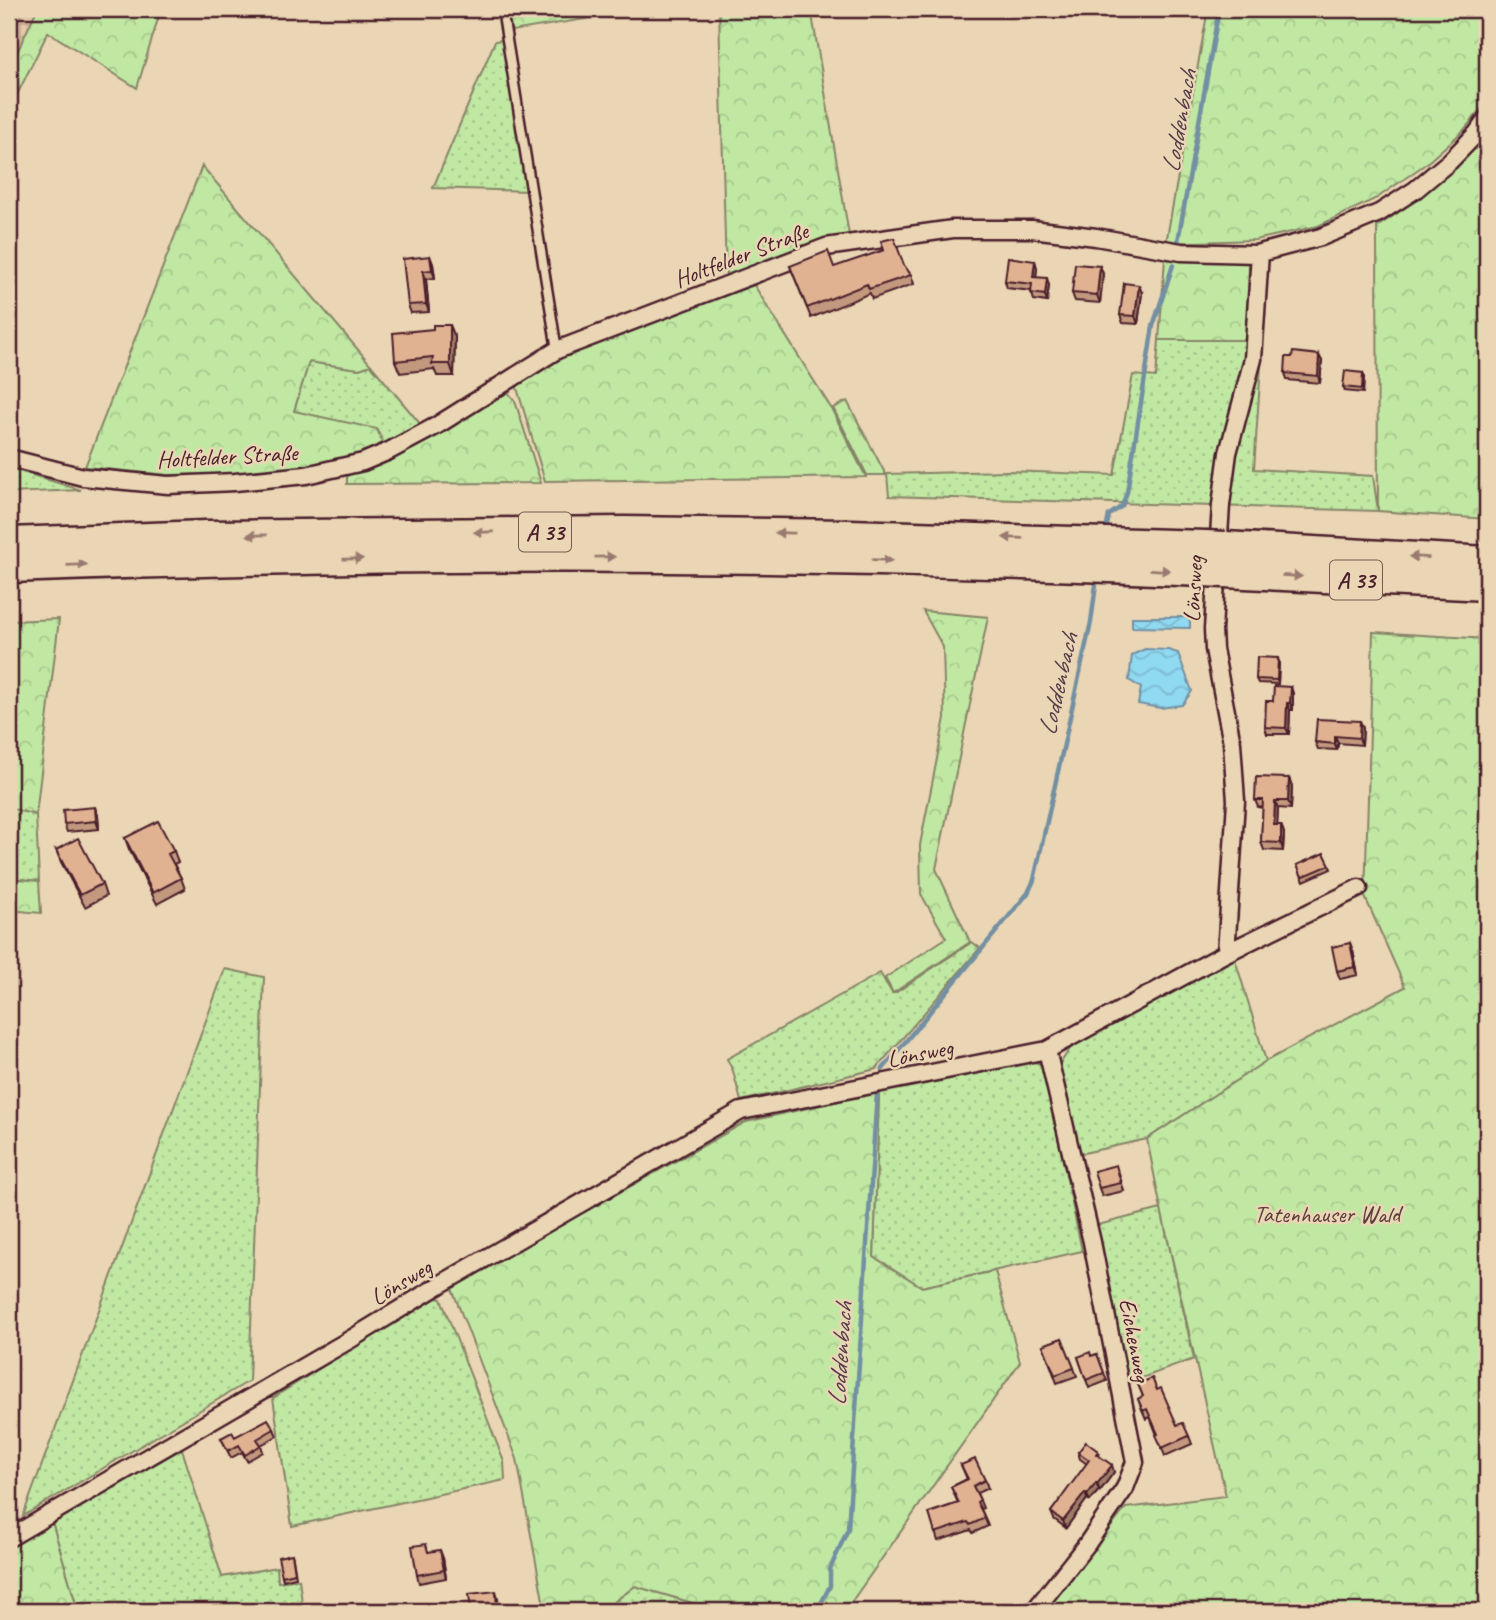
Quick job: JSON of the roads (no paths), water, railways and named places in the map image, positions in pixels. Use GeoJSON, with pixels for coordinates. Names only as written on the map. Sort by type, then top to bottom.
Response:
{"type":"FeatureCollection","features":[{"type":"Feature","properties":{"kind":"highway","name":"A 33"},"geometry":{"type":"LineString","coordinates":[[9,541],[206,535],[624,531],[850,534],[1079,553],[1214,559],[1487,561]]}},
{"type":"Feature","properties":{"kind":"highway","name":"A 33"},"geometry":{"type":"LineString","coordinates":[[9,568],[200,561],[623,557],[847,559],[1079,553]]}},
{"type":"Feature","properties":{"kind":"highway","name":"A 33"},"geometry":{"type":"LineString","coordinates":[[1214,559],[1487,586]]}},
{"type":"Feature","properties":{"kind":"street","name":"Holtfelder Straße"},"geometry":{"type":"LineString","coordinates":[[9,458],[83,477],[169,485],[306,475],[363,462],[389,452],[436,426],[557,350],[825,247],[953,229],[1032,229],[1181,252],[1260,253],[1321,237],[1379,213],[1415,190],[1450,161],[1487,119]]}},
{"type":"Feature","properties":{"kind":"street","name":"Lönsweg"},"geometry":{"type":"LineString","coordinates":[[9,1538],[741,1111],[1047,1050],[1226,953],[1236,801],[1232,743],[1214,649],[1213,629],[1221,505],[1228,453],[1253,359],[1260,253]]}},
{"type":"Feature","properties":{"kind":"street"},"geometry":{"type":"LineString","coordinates":[[1226,953],[1359,888]]}},
{"type":"Feature","properties":{"kind":"street","name":"Eichenweg"},"geometry":{"type":"LineString","coordinates":[[1034,1611],[1087,1544],[1125,1488],[1135,1462],[1092,1242],[1047,1050]]}},
{"type":"Feature","properties":{"kind":"lane"},"geometry":{"type":"LineString","coordinates":[[502,9],[557,350]]}},
{"type":"Feature","properties":{"kind":"water"},"geometry":{"type":"Polygon","coordinates":[[[1132,617],[1190,617],[1190,628],[1132,627],[1132,617]]]}},
{"type":"Feature","properties":{"kind":"water"},"geometry":{"type":"Polygon","coordinates":[[[1145,649],[1178,653],[1192,691],[1182,705],[1160,708],[1138,704],[1141,688],[1129,680],[1132,655],[1145,649]]]}},
{"type":"Feature","properties":{"kind":"waterway","name":"Loddenbach"},"geometry":{"type":"LineString","coordinates":[[1178,241],[1219,9]]}},
{"type":"Feature","properties":{"kind":"waterway","name":"Loddenbach"},"geometry":{"type":"LineString","coordinates":[[1106,531],[1109,515],[1122,506],[1127,492],[1153,326],[1173,265]]}},
{"type":"Feature","properties":{"kind":"waterway","name":"Loddenbach"},"geometry":{"type":"LineString","coordinates":[[882,1070],[1028,893],[1034,880],[1091,622],[1097,577]]}},
{"type":"Feature","properties":{"kind":"waterway","name":"Loddenbach"},"geometry":{"type":"LineString","coordinates":[[817,1611],[830,1586],[830,1569],[848,1529],[877,1093]]}},
{"type":"Feature","properties":{"kind":"park label","name":"Tatenhauser Wald"},"geometry":{"type":"Point","coordinates":[1327,1214]}}]}
